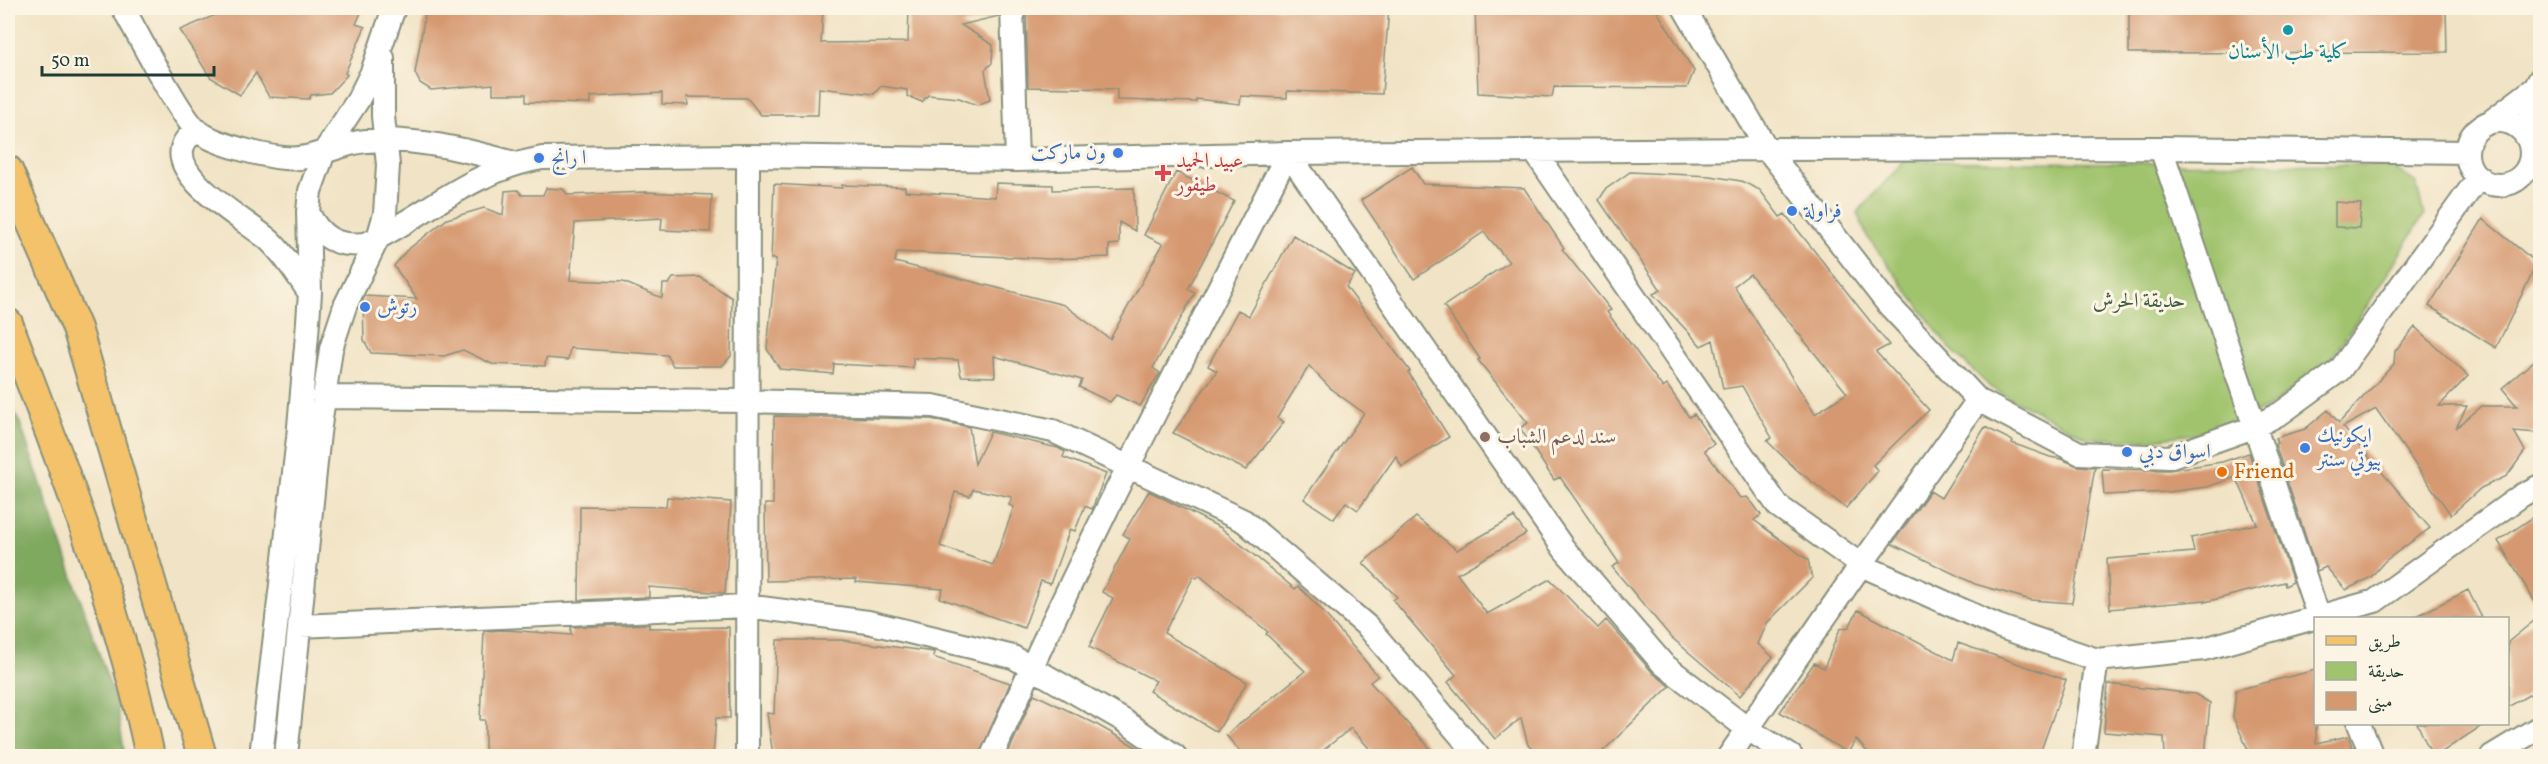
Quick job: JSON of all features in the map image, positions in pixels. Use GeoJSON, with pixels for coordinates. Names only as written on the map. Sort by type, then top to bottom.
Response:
{"type":"FeatureCollection","features":[{"type":"Feature","properties":{"kind":"main road"},"geometry":{"type":"LineString","coordinates":[[8,170],[77,328],[202,756]]}},
{"type":"Feature","properties":{"kind":"main road"},"geometry":{"type":"LineString","coordinates":[[8,323],[82,516],[137,694],[150,756]]}},
{"type":"Feature","properties":{"kind":"street"},"geometry":{"type":"LineString","coordinates":[[123,8],[197,132],[275,158],[300,158],[365,141],[386,141],[466,151],[514,163]]}},
{"type":"Feature","properties":{"kind":"street"},"geometry":{"type":"LineString","coordinates":[[261,756],[298,438],[310,293],[308,212],[310,191],[324,152],[358,100],[385,40],[394,8]]}},
{"type":"Feature","properties":{"kind":"street"},"geometry":{"type":"LineString","coordinates":[[1012,8],[1017,160]]}},
{"type":"Feature","properties":{"kind":"street"},"geometry":{"type":"LineString","coordinates":[[1684,8],[1767,149],[1887,303],[1978,400],[2079,453],[2169,457],[2254,427],[2281,413],[2340,370],[2479,177]]}},
{"type":"Feature","properties":{"kind":"street"},"geometry":{"type":"LineString","coordinates":[[286,756],[323,397],[338,327],[345,306],[378,238],[388,190],[382,92],[385,40]]}},
{"type":"Feature","properties":{"kind":"street"},"geometry":{"type":"LineString","coordinates":[[2538,83],[2530,158],[2532,171],[2510,183],[2502,184],[2494,184],[2479,177],[2470,165],[2468,152],[2476,130],[2490,122],[2538,83]]}},
{"type":"Feature","properties":{"kind":"street"},"geometry":{"type":"LineString","coordinates":[[2490,122],[2512,123],[2532,141]]}},
{"type":"Feature","properties":{"kind":"street"},"geometry":{"type":"LineString","coordinates":[[197,132],[186,140],[182,153],[185,169],[195,183],[272,243],[310,293]]}},
{"type":"Feature","properties":{"kind":"street"},"geometry":{"type":"LineString","coordinates":[[2161,148],[2318,617]]}},
{"type":"Feature","properties":{"kind":"street"},"geometry":{"type":"LineString","coordinates":[[308,212],[314,225],[324,236],[337,243],[351,246],[366,244],[446,195],[514,163],[542,159],[748,156],[1017,160],[1288,153],[1767,149],[2161,148],[2468,152]]}},
{"type":"Feature","properties":{"kind":"street"},"geometry":{"type":"LineString","coordinates":[[1533,151],[1778,506],[1861,565],[1998,626],[2097,660],[2204,649],[2314,619]]}},
{"type":"Feature","properties":{"kind":"street"},"geometry":{"type":"LineString","coordinates":[[992,756],[1030,667],[1128,466],[1288,153]]}},
{"type":"Feature","properties":{"kind":"street"},"geometry":{"type":"LineString","coordinates":[[1288,153],[1564,549],[1664,664],[1749,730],[1791,756]]}},
{"type":"Feature","properties":{"kind":"street"},"geometry":{"type":"LineString","coordinates":[[747,756],[748,156]]}},
{"type":"Feature","properties":{"kind":"street"},"geometry":{"type":"LineString","coordinates":[[323,397],[747,401],[933,406],[1053,431],[1244,521],[1368,627],[1478,756]]}},
{"type":"Feature","properties":{"kind":"street"},"geometry":{"type":"LineString","coordinates":[[1729,756],[1978,400]]}},
{"type":"Feature","properties":{"kind":"street"},"geometry":{"type":"LineString","coordinates":[[2321,617],[2375,601],[2522,495],[2541,486]]}},
{"type":"Feature","properties":{"kind":"street"},"geometry":{"type":"LineString","coordinates":[[300,626],[746,606],[868,622],[1013,657],[1123,720],[1175,756]]}},
{"type":"Feature","properties":{"kind":"street"},"geometry":{"type":"LineString","coordinates":[[2083,756],[2097,660]]}},
{"type":"Feature","properties":{"kind":"street"},"geometry":{"type":"LineString","coordinates":[[2360,725],[2372,756]]}},
{"type":"Feature","properties":{"kind":"street"},"geometry":{"type":"LineString","coordinates":[[2492,756],[2541,727]]}},
{"type":"Feature","properties":{"kind":"green space","name":"حديقة الحرش"},"geometry":{"type":"Polygon","coordinates":[[[1904,161],[2390,165],[2416,183],[2424,215],[2328,363],[2267,408],[2201,433],[2146,440],[2088,438],[1991,388],[1947,345],[1867,236],[1857,213],[1904,161]]]}},
{"type":"Feature","properties":{"kind":"green space"},"geometry":{"type":"Polygon","coordinates":[[[8,398],[20,423],[117,706],[125,756],[8,756],[8,398]]]}},
{"type":"Feature","properties":{"kind":"building"},"geometry":{"type":"Polygon","coordinates":[[[232,8],[363,8],[356,24],[365,27],[345,73],[347,75],[330,93],[311,95],[309,99],[269,97],[256,73],[240,95],[210,77],[180,30],[232,8]]]}},
{"type":"Feature","properties":{"kind":"building"},"geometry":{"type":"Polygon","coordinates":[[[426,8],[823,8],[821,43],[908,42],[909,8],[999,8],[999,16],[961,25],[993,45],[992,63],[985,70],[990,100],[977,105],[959,98],[928,95],[922,102],[907,96],[907,90],[881,86],[874,94],[819,88],[818,115],[761,115],[747,98],[687,97],[688,105],[662,104],[662,93],[590,97],[590,104],[526,102],[526,94],[493,94],[493,84],[431,90],[420,83],[415,73],[426,8]]]}},
{"type":"Feature","properties":{"kind":"building"},"geometry":{"type":"Polygon","coordinates":[[[1026,8],[1389,8],[1382,94],[1287,91],[1287,98],[1241,96],[1240,104],[1196,99],[1196,102],[1117,100],[1117,89],[1028,87],[1026,8]]]}},
{"type":"Feature","properties":{"kind":"building"},"geometry":{"type":"Polygon","coordinates":[[[1475,8],[1655,8],[1694,71],[1687,88],[1554,87],[1552,97],[1478,93],[1475,8]]]}},
{"type":"Feature","properties":{"kind":"building","name":"كلية طب الأسنان"},"geometry":{"type":"Polygon","coordinates":[[[2129,8],[2446,8],[2447,52],[2129,53],[2129,8]]]}},
{"type":"Feature","properties":{"kind":"building"},"geometry":{"type":"Polygon","coordinates":[[[1412,167],[1423,184],[1524,188],[1564,248],[1562,249],[1611,310],[1607,312],[1663,388],[1667,385],[1689,417],[1694,414],[1714,444],[1704,450],[1740,498],[1747,497],[1754,505],[1761,515],[1754,520],[1808,560],[1812,578],[1767,623],[1758,644],[1773,657],[1740,696],[1671,637],[1612,567],[1619,563],[1560,477],[1554,480],[1520,428],[1528,423],[1478,360],[1480,359],[1444,306],[1509,262],[1484,232],[1414,279],[1361,200],[1412,167]]]}},
{"type":"Feature","properties":{"kind":"building"},"geometry":{"type":"Polygon","coordinates":[[[1176,172],[1234,201],[1188,289],[1195,293],[1153,368],[1160,373],[1140,406],[1116,395],[1110,402],[1079,387],[1082,380],[994,356],[995,377],[961,376],[958,360],[913,358],[913,368],[834,364],[833,374],[780,369],[767,349],[776,259],[771,259],[774,184],[842,188],[842,185],[905,187],[905,191],[995,197],[996,183],[1053,185],[1053,190],[1134,188],[1135,231],[1119,222],[1119,244],[1109,245],[1109,257],[1050,259],[897,252],[895,262],[1064,305],[1110,339],[1163,244],[1144,235],[1176,172]]]}},
{"type":"Feature","properties":{"kind":"building"},"geometry":{"type":"Polygon","coordinates":[[[1630,172],[1710,176],[1741,181],[1760,190],[1780,217],[1785,214],[1889,345],[1876,352],[1929,410],[1873,465],[1878,471],[1846,508],[1797,470],[1767,441],[1772,438],[1742,386],[1723,389],[1713,340],[1701,346],[1653,294],[1661,290],[1599,200],[1606,189],[1630,172]],[[1750,274],[1734,286],[1815,414],[1847,393],[1750,274]]]}},
{"type":"Feature","properties":{"kind":"building"},"geometry":{"type":"Polygon","coordinates":[[[546,188],[563,189],[568,195],[646,192],[712,195],[710,232],[661,230],[662,218],[575,223],[570,280],[623,282],[662,298],[663,284],[669,284],[673,278],[700,277],[732,298],[731,356],[722,366],[673,366],[667,355],[570,348],[568,360],[546,358],[545,366],[492,364],[463,350],[444,356],[371,353],[364,340],[363,300],[365,296],[417,299],[394,266],[406,251],[447,219],[484,208],[503,215],[505,191],[518,190],[522,195],[543,195],[546,188]]]}},
{"type":"Feature","properties":{"kind":"building"},"geometry":{"type":"Polygon","coordinates":[[[2335,202],[2361,204],[2359,228],[2335,227],[2335,202]]]}},
{"type":"Feature","properties":{"kind":"building"},"geometry":{"type":"Polygon","coordinates":[[[2483,219],[2537,263],[2496,348],[2429,306],[2483,219]]]}},
{"type":"Feature","properties":{"kind":"building"},"geometry":{"type":"Polygon","coordinates":[[[1293,235],[1355,274],[1346,287],[1410,371],[1408,372],[1449,437],[1402,467],[1396,456],[1358,510],[1346,502],[1334,519],[1304,499],[1364,413],[1332,390],[1309,366],[1277,418],[1284,422],[1246,470],[1173,433],[1217,371],[1208,366],[1238,310],[1249,316],[1293,235]]]}},
{"type":"Feature","properties":{"kind":"building"},"geometry":{"type":"Polygon","coordinates":[[[2415,327],[2468,376],[2439,406],[2467,406],[2456,428],[2482,406],[2517,406],[2502,388],[2541,355],[2541,435],[2514,431],[2525,451],[2507,476],[2481,488],[2451,515],[2376,409],[2343,427],[2430,528],[2385,561],[2371,577],[2346,590],[2326,567],[2317,571],[2275,444],[2278,443],[2276,438],[2305,429],[2328,410],[2339,423],[2394,364],[2395,351],[2415,327]]]}},
{"type":"Feature","properties":{"kind":"building"},"geometry":{"type":"Polygon","coordinates":[[[774,416],[931,419],[969,427],[975,464],[990,432],[1058,448],[1065,452],[1063,457],[1106,474],[1092,509],[1085,506],[1075,531],[1070,529],[1050,584],[1041,581],[1024,628],[940,598],[943,589],[856,582],[856,579],[766,581],[765,504],[773,504],[774,416]],[[973,489],[970,496],[955,492],[940,546],[993,565],[1014,507],[1009,505],[1012,497],[973,489]]]}},
{"type":"Feature","properties":{"kind":"building"},"geometry":{"type":"Polygon","coordinates":[[[1985,427],[2013,441],[2012,443],[2050,457],[2078,466],[2095,467],[2072,603],[2031,600],[1975,584],[1892,544],[1930,491],[1941,498],[1985,427]]]}},
{"type":"Feature","properties":{"kind":"building"},"geometry":{"type":"Polygon","coordinates":[[[2249,453],[2293,582],[2285,586],[2284,582],[2205,602],[2205,600],[2110,609],[2107,559],[2194,552],[2191,538],[2257,524],[2236,477],[2207,487],[2168,492],[2104,495],[2102,469],[2169,470],[2222,462],[2249,453]]]}},
{"type":"Feature","properties":{"kind":"building"},"geometry":{"type":"Polygon","coordinates":[[[1149,491],[1221,528],[1295,589],[1298,586],[1378,676],[1370,682],[1437,756],[1376,756],[1351,728],[1316,756],[1244,756],[1226,735],[1305,671],[1266,634],[1268,632],[1199,575],[1197,578],[1194,576],[1164,633],[1247,682],[1217,732],[1149,691],[1156,681],[1089,647],[1113,598],[1102,592],[1130,539],[1123,534],[1149,491]]]}},
{"type":"Feature","properties":{"kind":"building"},"geometry":{"type":"Polygon","coordinates":[[[667,497],[731,502],[725,593],[649,587],[649,597],[579,600],[580,506],[666,507],[667,497]]]}},
{"type":"Feature","properties":{"kind":"building"},"geometry":{"type":"Polygon","coordinates":[[[2541,512],[2541,612],[2498,541],[2541,512]]]}},
{"type":"Feature","properties":{"kind":"building"},"geometry":{"type":"Polygon","coordinates":[[[1416,517],[1457,550],[1514,517],[1526,534],[1457,574],[1487,614],[1550,579],[1598,628],[1606,620],[1653,673],[1670,686],[1598,756],[1539,756],[1528,745],[1521,718],[1495,739],[1448,682],[1456,675],[1393,600],[1397,597],[1363,563],[1416,517]]]}},
{"type":"Feature","properties":{"kind":"building"},"geometry":{"type":"Polygon","coordinates":[[[2468,590],[2482,617],[2415,617],[2468,590]]]}},
{"type":"Feature","properties":{"kind":"building"},"geometry":{"type":"Polygon","coordinates":[[[1858,610],[1953,660],[1958,643],[2066,680],[2039,756],[1871,756],[1856,739],[1848,753],[1780,712],[1814,663],[1824,668],[1840,629],[1849,627],[1858,610]]]}},
{"type":"Feature","properties":{"kind":"building"},"geometry":{"type":"Polygon","coordinates":[[[2541,615],[2541,688],[2509,706],[2509,641],[2541,615]]]}},
{"type":"Feature","properties":{"kind":"building"},"geometry":{"type":"Polygon","coordinates":[[[649,624],[649,628],[729,627],[730,718],[716,718],[713,756],[485,756],[485,720],[480,720],[484,631],[507,630],[571,635],[571,627],[649,624]]]}},
{"type":"Feature","properties":{"kind":"building"},"geometry":{"type":"Polygon","coordinates":[[[777,640],[841,640],[934,652],[933,657],[1010,683],[979,756],[773,756],[767,713],[774,714],[777,640]]]}},
{"type":"Feature","properties":{"kind":"building"},"geometry":{"type":"Polygon","coordinates":[[[2314,670],[2316,743],[2348,736],[2356,756],[2251,756],[2233,717],[2236,690],[2314,670]]]}},
{"type":"Feature","properties":{"kind":"building"},"geometry":{"type":"Polygon","coordinates":[[[2108,684],[2195,694],[2210,703],[2205,756],[2165,756],[2164,737],[2104,732],[2108,684]]]}},
{"type":"Feature","properties":{"kind":"building"},"geometry":{"type":"Polygon","coordinates":[[[1034,694],[1094,723],[1152,756],[1007,756],[1034,694]]]}},
{"type":"Feature","properties":{"kind":"building"},"geometry":{"type":"Polygon","coordinates":[[[2418,725],[2483,725],[2436,756],[2432,756],[2418,725]]]}},
{"type":"Feature","properties":{"kind":"place","name":"كلية طب الأسنان"},"geometry":{"type":"Point","coordinates":[2288,30]}},
{"type":"Feature","properties":{"kind":"place","name":"ون ماركت"},"geometry":{"type":"Point","coordinates":[1118,153]}},
{"type":"Feature","properties":{"kind":"place","name":"ا رانج"},"geometry":{"type":"Point","coordinates":[539,158]}},
{"type":"Feature","properties":{"kind":"place","name":"عبيد الحميد طيفور"},"geometry":{"type":"Point","coordinates":[1163,173]}},
{"type":"Feature","properties":{"kind":"place","name":"فراولة"},"geometry":{"type":"Point","coordinates":[1792,211]}},
{"type":"Feature","properties":{"kind":"place","name":"رتوش"},"geometry":{"type":"Point","coordinates":[365,307]}},
{"type":"Feature","properties":{"kind":"place","name":"سند لدعم الشباب"},"geometry":{"type":"Point","coordinates":[1485,437]}},
{"type":"Feature","properties":{"kind":"place","name":"ايكونيك بيوتي سنتر"},"geometry":{"type":"Point","coordinates":[2305,448]}},
{"type":"Feature","properties":{"kind":"place","name":"اسواق دبي"},"geometry":{"type":"Point","coordinates":[2127,452]}},
{"type":"Feature","properties":{"kind":"place","name":"Friend"},"geometry":{"type":"Point","coordinates":[2222,472]}}]}
